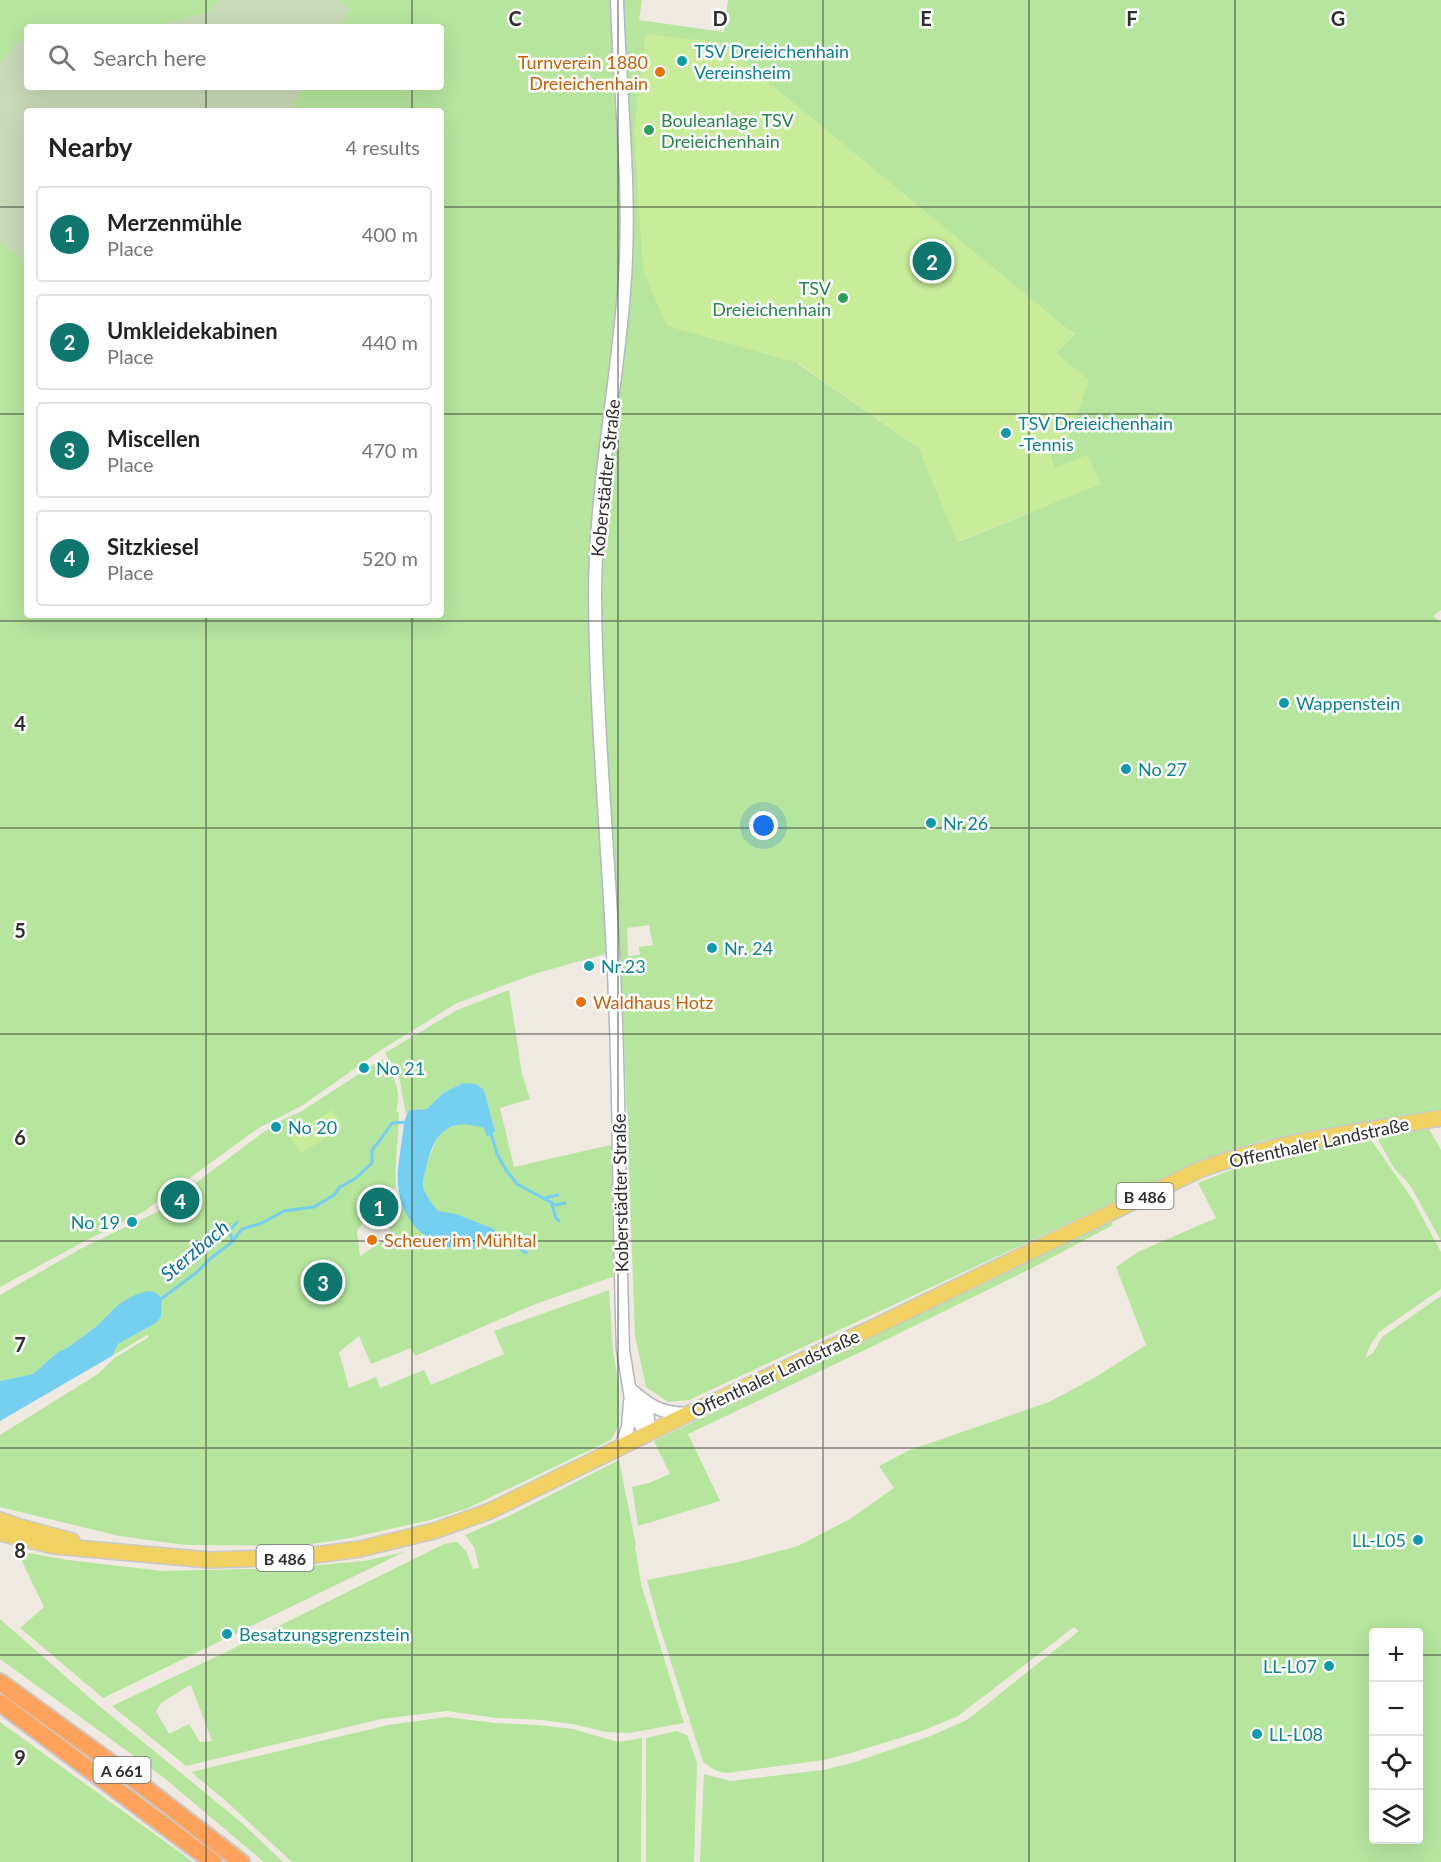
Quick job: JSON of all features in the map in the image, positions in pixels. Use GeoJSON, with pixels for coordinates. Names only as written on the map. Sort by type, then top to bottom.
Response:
{"type":"FeatureCollection","features":[{"type":"Feature","properties":{"kind":"highway","name":"A 661"},"geometry":{"type":"LineString","coordinates":[[0,1682],[140,1784],[241,1862]]}},
{"type":"Feature","properties":{"kind":"highway","name":"A 661"},"geometry":{"type":"LineString","coordinates":[[0,1703],[213,1862]]}},
{"type":"Feature","properties":{"kind":"main road","name":"Offenthaler Landstraße"},"geometry":{"type":"LineString","coordinates":[[0,1533],[48,1545],[209,1560],[300,1557],[360,1549],[413,1537],[472,1519],[1198,1170],[1239,1156],[1276,1147],[1441,1118]]}},
{"type":"Feature","properties":{"kind":"main road","name":"Offenthaler Landstraße"},"geometry":{"type":"LineString","coordinates":[[0,1520],[95,1549]]}},
{"type":"Feature","properties":{"kind":"street","name":"Koberstädter Straße"},"geometry":{"type":"LineString","coordinates":[[617,0],[627,211],[626,257],[597,542],[595,594],[598,708],[615,995],[623,1350],[630,1389]]}},
{"type":"Feature","properties":{"kind":"street"},"geometry":{"type":"LineString","coordinates":[[630,1389],[652,1407],[669,1413],[688,1414]]}},
{"type":"Feature","properties":{"kind":"street"},"geometry":{"type":"LineString","coordinates":[[630,1389],[647,1412],[650,1433]]}},
{"type":"Feature","properties":{"kind":"street"},"geometry":{"type":"LineString","coordinates":[[621,1448],[628,1427],[630,1389]]}},
{"type":"Feature","properties":{"kind":"green space"},"geometry":{"type":"Polygon","coordinates":[[[0,0],[218,0],[209,12],[166,24],[24,24],[24,39],[15,45],[0,64],[0,0]]]}},
{"type":"Feature","properties":{"kind":"green space"},"geometry":{"type":"Polygon","coordinates":[[[218,0],[338,0],[351,9],[342,24],[166,24],[209,12],[218,0]]]}},
{"type":"Feature","properties":{"kind":"green space"},"geometry":{"type":"Polygon","coordinates":[[[338,0],[642,0],[639,20],[724,32],[728,0],[1441,0],[1441,610],[1433,616],[1441,622],[1441,1110],[1261,1141],[1211,1157],[689,1400],[668,1402],[646,1387],[635,1336],[621,959],[605,954],[534,974],[457,1003],[381,1050],[303,1105],[257,1129],[143,1212],[0,1287],[0,242],[24,259],[24,618],[444,618],[444,108],[291,108],[301,90],[444,90],[444,24],[342,24],[351,9],[338,0]],[[646,34],[641,81],[797,363],[919,448],[958,542],[1027,514],[1054,468],[1048,445],[1056,353],[1075,334],[646,34]],[[649,925],[627,928],[628,956],[640,955],[639,947],[653,945],[649,925]]]}},
{"type":"Feature","properties":{"kind":"green space","name":"TSV Dreieichenhain"},"geometry":{"type":"Polygon","coordinates":[[[646,34],[721,43],[1075,335],[1056,353],[1089,380],[1069,437],[1048,445],[1054,468],[1087,455],[1101,484],[957,542],[919,448],[798,363],[667,326],[643,270],[634,128],[646,34]]]}},
{"type":"Feature","properties":{"kind":"green space"},"geometry":{"type":"Polygon","coordinates":[[[24,39],[24,90],[301,90],[291,108],[24,108],[24,259],[0,242],[0,64],[15,45],[24,39]]]}},
{"type":"Feature","properties":{"kind":"green space"},"geometry":{"type":"Polygon","coordinates":[[[509,990],[522,1074],[530,1099],[500,1108],[514,1167],[615,1144],[615,1276],[533,1305],[415,1356],[411,1348],[371,1364],[359,1336],[339,1352],[349,1388],[376,1377],[380,1388],[424,1370],[431,1385],[504,1354],[494,1331],[609,1290],[613,1351],[619,1385],[619,1425],[611,1440],[466,1509],[430,1520],[350,1538],[299,1546],[185,1545],[119,1536],[0,1507],[0,1435],[98,1374],[113,1359],[149,1337],[147,1335],[112,1356],[118,1344],[156,1323],[161,1317],[162,1298],[155,1292],[119,1305],[97,1326],[58,1352],[33,1374],[0,1381],[0,1295],[82,1248],[157,1212],[261,1134],[282,1120],[302,1111],[382,1059],[393,1078],[398,1096],[396,1188],[382,1191],[364,1212],[365,1219],[357,1232],[360,1256],[392,1235],[388,1227],[398,1221],[398,1199],[416,1227],[440,1245],[450,1248],[474,1249],[497,1239],[455,1214],[438,1211],[426,1196],[423,1181],[430,1155],[440,1132],[467,1124],[495,1131],[484,1090],[463,1083],[443,1093],[427,1109],[409,1110],[406,1115],[399,1076],[385,1053],[457,1010],[509,990]]]}},
{"type":"Feature","properties":{"kind":"green space"},"geometry":{"type":"Polygon","coordinates":[[[332,1110],[343,1127],[301,1153],[290,1136],[332,1110]]]}},
{"type":"Feature","properties":{"kind":"green space"},"geometry":{"type":"Polygon","coordinates":[[[1429,1129],[1441,1150],[1441,1241],[1410,1185],[1394,1168],[1376,1136],[1429,1129]]]}},
{"type":"Feature","properties":{"kind":"green space"},"geometry":{"type":"Polygon","coordinates":[[[1369,1137],[1413,1200],[1441,1252],[1441,1289],[1379,1332],[1365,1358],[1373,1353],[1382,1337],[1441,1296],[1441,1862],[700,1862],[704,1774],[730,1781],[823,1770],[852,1763],[928,1737],[967,1720],[1079,1631],[1074,1627],[958,1716],[922,1731],[824,1760],[727,1773],[720,1772],[703,1762],[647,1580],[739,1562],[798,1546],[850,1519],[894,1488],[879,1466],[910,1450],[1049,1402],[1096,1377],[1146,1345],[1116,1267],[1138,1252],[1216,1218],[1198,1183],[1241,1166],[1307,1148],[1369,1137]]]}},
{"type":"Feature","properties":{"kind":"green space"},"geometry":{"type":"Polygon","coordinates":[[[1110,1220],[1113,1225],[1030,1269],[688,1434],[720,1501],[638,1526],[632,1487],[670,1474],[654,1441],[1110,1220]]]}},
{"type":"Feature","properties":{"kind":"green space"},"geometry":{"type":"Polygon","coordinates":[[[619,1460],[636,1545],[641,1584],[684,1723],[629,1733],[606,1732],[573,1724],[496,1718],[447,1711],[381,1719],[186,1766],[112,1706],[444,1544],[457,1542],[466,1551],[473,1569],[479,1568],[474,1547],[465,1535],[509,1516],[619,1460]],[[191,1685],[161,1703],[156,1711],[169,1734],[189,1724],[200,1742],[212,1741],[191,1685]]]}},
{"type":"Feature","properties":{"kind":"green space"},"geometry":{"type":"Polygon","coordinates":[[[17,1551],[68,1560],[163,1571],[287,1568],[364,1561],[404,1552],[103,1698],[20,1628],[44,1607],[17,1551]]]}},
{"type":"Feature","properties":{"kind":"green space"},"geometry":{"type":"Polygon","coordinates":[[[0,1619],[98,1705],[242,1823],[283,1862],[264,1862],[163,1777],[0,1659],[0,1619]]]}},
{"type":"Feature","properties":{"kind":"green space"},"geometry":{"type":"Polygon","coordinates":[[[446,1717],[573,1729],[618,1742],[642,1738],[641,1862],[292,1862],[191,1772],[388,1725],[446,1717]]]}},
{"type":"Feature","properties":{"kind":"green space"},"geometry":{"type":"Polygon","coordinates":[[[0,1722],[193,1862],[0,1862],[0,1722]]]}},
{"type":"Feature","properties":{"kind":"green space"},"geometry":{"type":"Polygon","coordinates":[[[676,1731],[687,1735],[697,1763],[694,1862],[646,1862],[646,1738],[676,1731]]]}},
{"type":"Feature","properties":{"kind":"water"},"geometry":{"type":"Polygon","coordinates":[[[463,1083],[476,1084],[484,1090],[495,1131],[487,1137],[484,1128],[461,1124],[445,1130],[434,1143],[430,1153],[423,1187],[438,1211],[456,1214],[494,1229],[498,1239],[472,1249],[447,1247],[424,1235],[415,1226],[402,1205],[398,1181],[404,1127],[409,1110],[427,1109],[443,1093],[463,1083]]]}},
{"type":"Feature","properties":{"kind":"water"},"geometry":{"type":"Polygon","coordinates":[[[147,1291],[155,1292],[162,1298],[161,1317],[156,1323],[118,1344],[112,1356],[0,1421],[0,1381],[33,1374],[58,1352],[97,1326],[119,1304],[147,1291]]]}},
{"type":"Feature","properties":{"kind":"waterway","name":"Sterzbach"},"geometry":{"type":"LineString","coordinates":[[161,1299],[232,1242],[242,1229],[262,1223],[284,1211],[314,1207],[334,1195],[340,1187],[356,1178],[372,1163],[372,1150],[392,1123],[407,1122]]}},
{"type":"Feature","properties":{"kind":"waterway"},"geometry":{"type":"LineString","coordinates":[[490,1130],[497,1154],[517,1184],[556,1205],[565,1203]]}},
{"type":"Feature","properties":{"kind":"waterway"},"geometry":{"type":"LineString","coordinates":[[545,1198],[558,1195]]}},
{"type":"Feature","properties":{"kind":"waterway"},"geometry":{"type":"LineString","coordinates":[[551,1202],[559,1221]]}},
{"type":"Feature","properties":{"kind":"waterway"},"geometry":{"type":"LineString","coordinates":[[231,1229],[237,1222]]}},
{"type":"Feature","properties":{"kind":"waterway"},"geometry":{"type":"LineString","coordinates":[[229,1227],[232,1240]]}},
{"type":"Feature","properties":{"kind":"waterway"},"geometry":{"type":"LineString","coordinates":[[495,1237],[517,1246],[526,1253]]}},
{"type":"Feature","properties":{"kind":"waterway"},"geometry":{"type":"LineString","coordinates":[[521,1249],[529,1245]]}},
{"type":"Feature","properties":{"kind":"place","name":"TSV Dreieichenhain Vereinsheim"},"geometry":{"type":"Point","coordinates":[682,61]}},
{"type":"Feature","properties":{"kind":"place","name":"Turnverein 1880 Dreieichenhain"},"geometry":{"type":"Point","coordinates":[660,72]}},
{"type":"Feature","properties":{"kind":"place","name":"Bouleanlage TSV Dreieichenhain"},"geometry":{"type":"Point","coordinates":[649,130]}},
{"type":"Feature","properties":{"kind":"place","name":"Umkleidekabinen"},"geometry":{"type":"Point","coordinates":[932,261]}},
{"type":"Feature","properties":{"kind":"place","name":"TSV Dreieichenhain"},"geometry":{"type":"Point","coordinates":[843,298]}},
{"type":"Feature","properties":{"kind":"place","name":"TSV Dreieichenhain -Tennis"},"geometry":{"type":"Point","coordinates":[1006,433]}},
{"type":"Feature","properties":{"kind":"place","name":"Wappenstein"},"geometry":{"type":"Point","coordinates":[1284,703]}},
{"type":"Feature","properties":{"kind":"place","name":"No 27"},"geometry":{"type":"Point","coordinates":[1126,769]}},
{"type":"Feature","properties":{"kind":"place","name":"Nr 26"},"geometry":{"type":"Point","coordinates":[931,823]}},
{"type":"Feature","properties":{"kind":"place","name":"Nr. 24"},"geometry":{"type":"Point","coordinates":[712,948]}},
{"type":"Feature","properties":{"kind":"place","name":"Nr.23"},"geometry":{"type":"Point","coordinates":[589,966]}},
{"type":"Feature","properties":{"kind":"place","name":"Waldhaus Hotz"},"geometry":{"type":"Point","coordinates":[581,1002]}},
{"type":"Feature","properties":{"kind":"place","name":"No 21"},"geometry":{"type":"Point","coordinates":[364,1068]}},
{"type":"Feature","properties":{"kind":"place","name":"No 20"},"geometry":{"type":"Point","coordinates":[276,1127]}},
{"type":"Feature","properties":{"kind":"place","name":"Sitzkiesel"},"geometry":{"type":"Point","coordinates":[180,1200]}},
{"type":"Feature","properties":{"kind":"place","name":"Merzenmühle"},"geometry":{"type":"Point","coordinates":[379,1207]}},
{"type":"Feature","properties":{"kind":"place","name":"No 19"},"geometry":{"type":"Point","coordinates":[132,1222]}},
{"type":"Feature","properties":{"kind":"place","name":"Scheuer im Mühltal"},"geometry":{"type":"Point","coordinates":[372,1240]}},
{"type":"Feature","properties":{"kind":"place","name":"Miscellen"},"geometry":{"type":"Point","coordinates":[323,1282]}},
{"type":"Feature","properties":{"kind":"place","name":"LL-L05"},"geometry":{"type":"Point","coordinates":[1418,1540]}},
{"type":"Feature","properties":{"kind":"place","name":"Besatzungsgrenzstein"},"geometry":{"type":"Point","coordinates":[227,1634]}},
{"type":"Feature","properties":{"kind":"place","name":"LL-L07"},"geometry":{"type":"Point","coordinates":[1329,1666]}},
{"type":"Feature","properties":{"kind":"place","name":"LL-L08"},"geometry":{"type":"Point","coordinates":[1257,1734]}}]}
